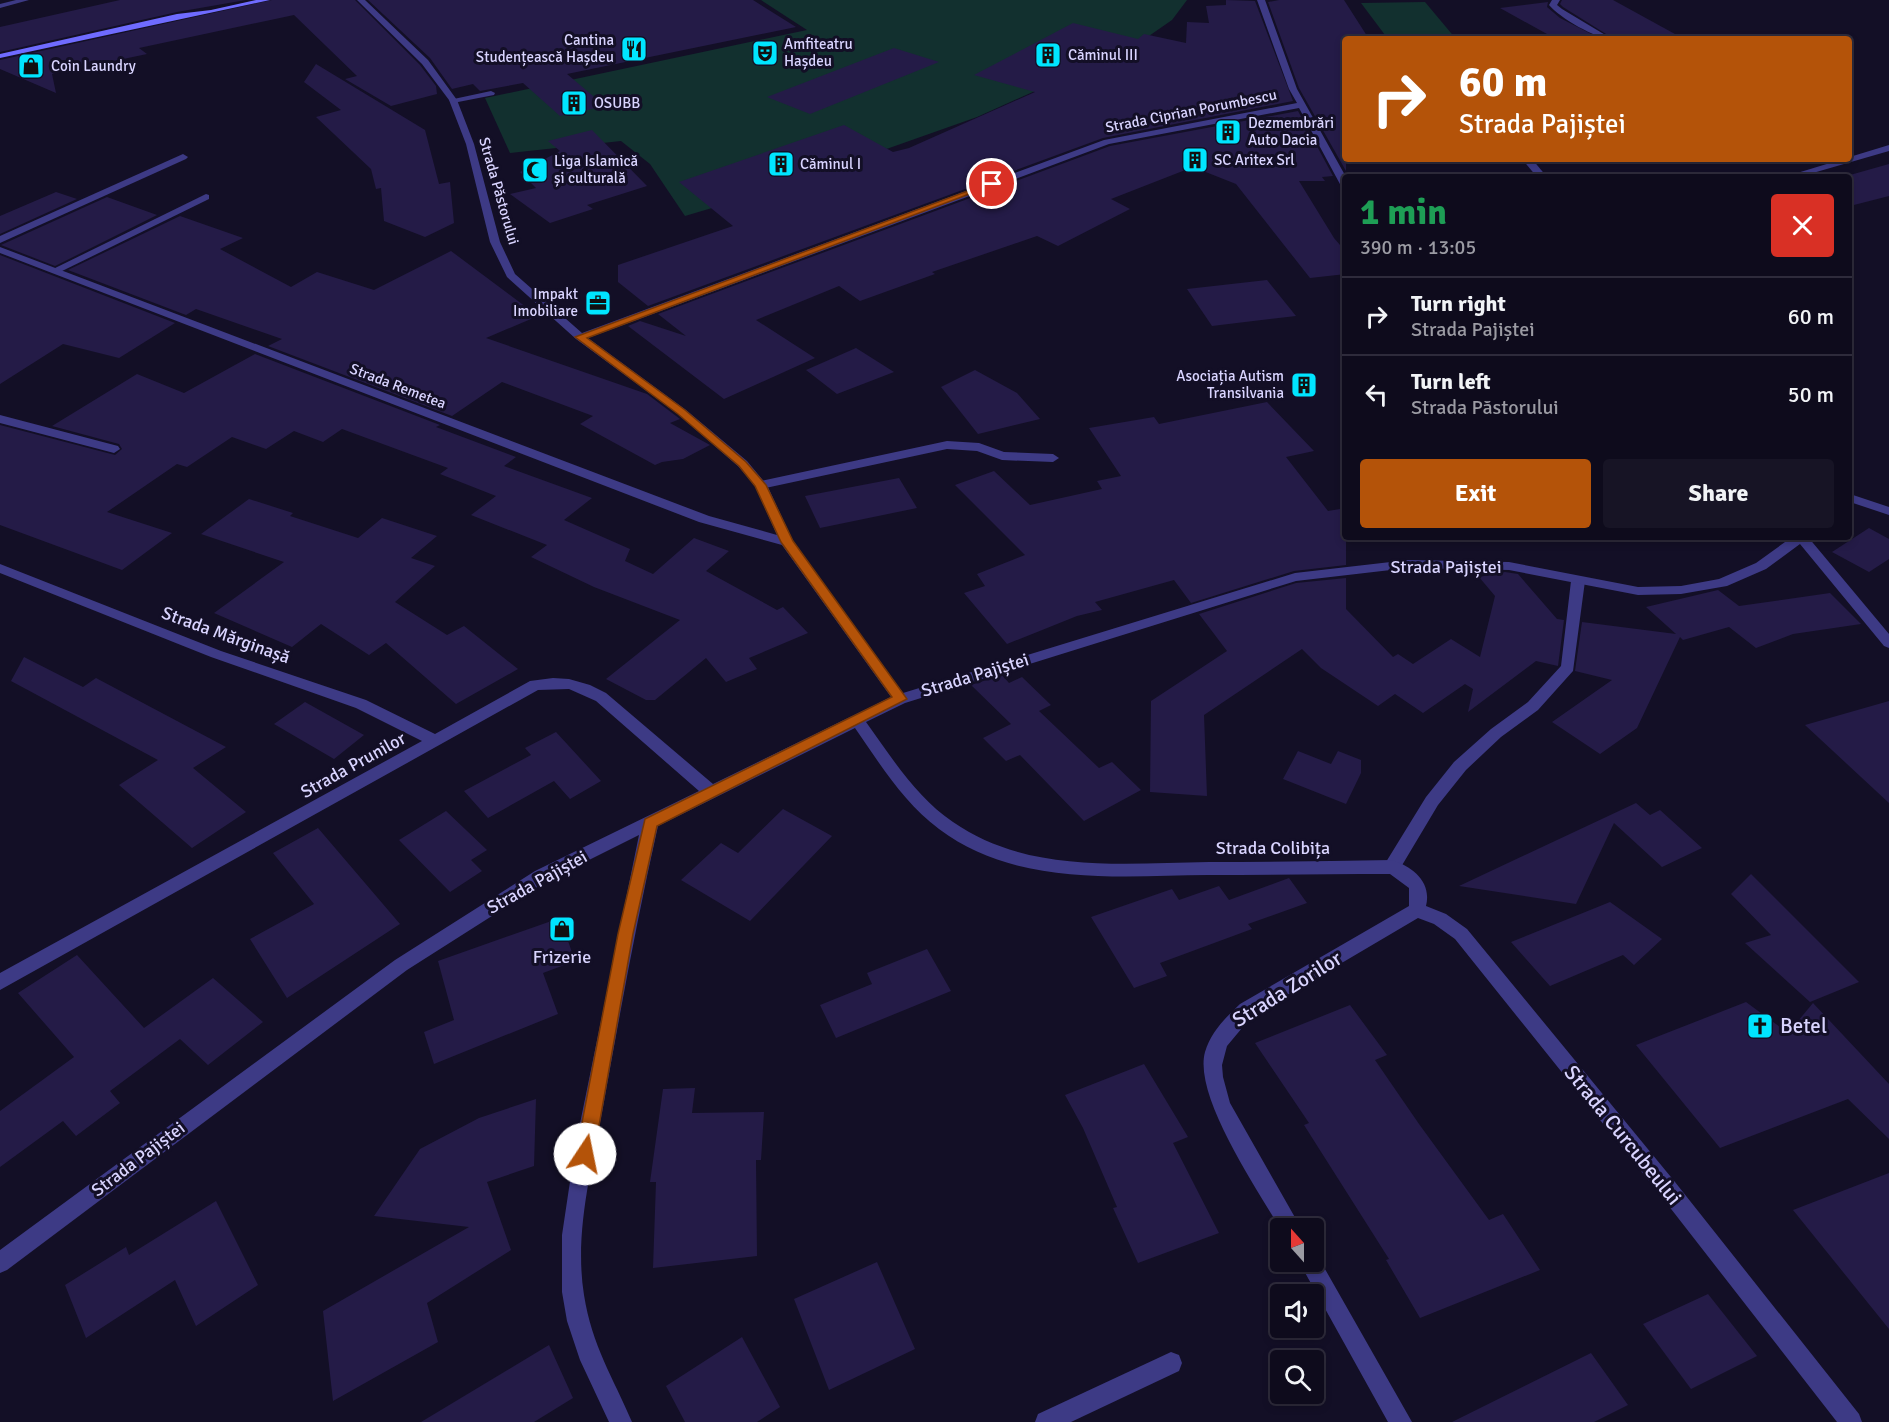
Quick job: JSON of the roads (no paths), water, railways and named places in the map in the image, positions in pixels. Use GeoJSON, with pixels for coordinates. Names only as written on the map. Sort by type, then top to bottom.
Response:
{"type":"FeatureCollection","features":[{"type":"Feature","properties":{"kind":"street"},"geometry":{"type":"LineString","coordinates":[[0,6],[25,0]]}},
{"type":"Feature","properties":{"kind":"street"},"geometry":{"type":"LineString","coordinates":[[0,56],[177,16],[211,12],[266,0]]}},
{"type":"Feature","properties":{"kind":"street","name":"Strada Păstorului"},"geometry":{"type":"LineString","coordinates":[[361,0],[425,62],[453,100],[470,144],[492,232],[503,262],[522,286],[580,337],[682,412],[742,464],[760,485],[787,542],[900,699]]}},
{"type":"Feature","properties":{"kind":"street"},"geometry":{"type":"LineString","coordinates":[[1261,0],[1266,20],[1301,105],[1342,179]]}},
{"type":"Feature","properties":{"kind":"street"},"geometry":{"type":"LineString","coordinates":[[1556,0],[1553,5],[1558,11],[1603,36]]}},
{"type":"Feature","properties":{"kind":"street"},"geometry":{"type":"LineString","coordinates":[[0,63],[185,22],[211,12]]}},
{"type":"Feature","properties":{"kind":"street"},"geometry":{"type":"LineString","coordinates":[[453,100],[491,93]]}},
{"type":"Feature","properties":{"kind":"street","name":"Strada Ciprian Porumbescu"},"geometry":{"type":"LineString","coordinates":[[580,337],[1107,142],[1301,105]]}},
{"type":"Feature","properties":{"kind":"street"},"geometry":{"type":"LineString","coordinates":[[1852,159],[1889,148]]}},
{"type":"Feature","properties":{"kind":"street"},"geometry":{"type":"LineString","coordinates":[[0,240],[183,157]]}},
{"type":"Feature","properties":{"kind":"street"},"geometry":{"type":"LineString","coordinates":[[1530,162],[1540,174]]}},
{"type":"Feature","properties":{"kind":"street"},"geometry":{"type":"LineString","coordinates":[[1799,174],[1841,162]]}},
{"type":"Feature","properties":{"kind":"street"},"geometry":{"type":"LineString","coordinates":[[54,271],[206,197]]}},
{"type":"Feature","properties":{"kind":"street","name":"Strada Remetea"},"geometry":{"type":"LineString","coordinates":[[0,250],[704,519],[787,542]]}},
{"type":"Feature","properties":{"kind":"street"},"geometry":{"type":"LineString","coordinates":[[0,419],[114,449]]}},
{"type":"Feature","properties":{"kind":"street"},"geometry":{"type":"LineString","coordinates":[[760,485],[947,445],[979,447],[1002,456],[1053,458]]}},
{"type":"Feature","properties":{"kind":"street"},"geometry":{"type":"LineString","coordinates":[[1852,499],[1889,511]]}},
{"type":"Feature","properties":{"kind":"street","name":"Strada Pajiștei"},"geometry":{"type":"LineString","coordinates":[[0,1263],[401,965],[541,876],[900,699],[1295,577],[1408,564],[1509,566],[1638,591],[1681,590],[1722,583],[1761,566],[1797,540]]}},
{"type":"Feature","properties":{"kind":"street"},"geometry":{"type":"LineString","coordinates":[[1803,540],[1889,643]]}},
{"type":"Feature","properties":{"kind":"street","name":"Strada Mărginașă"},"geometry":{"type":"LineString","coordinates":[[0,568],[216,654],[361,704],[436,741]]}},
{"type":"Feature","properties":{"kind":"street"},"geometry":{"type":"LineString","coordinates":[[1418,910],[1421,899],[1418,885],[1407,873],[1392,867],[1432,801],[1460,766],[1496,733],[1533,706],[1568,667],[1578,581]]}},
{"type":"Feature","properties":{"kind":"street","name":"Strada Prunilor"},"geometry":{"type":"LineString","coordinates":[[0,982],[535,685],[569,683],[584,686],[601,697],[711,792]]}},
{"type":"Feature","properties":{"kind":"street","name":"Strada Colibița"},"geometry":{"type":"LineString","coordinates":[[857,720],[909,792],[942,824],[984,848],[1030,864],[1080,870],[1392,867]]}},
{"type":"Feature","properties":{"kind":"street"},"geometry":{"type":"LineString","coordinates":[[621,1422],[597,1374],[578,1321],[572,1264],[574,1208],[626,934],[651,823]]}},
{"type":"Feature","properties":{"kind":"street","name":"Strada Zorilor"},"geometry":{"type":"LineString","coordinates":[[1285,1218],[1221,1106],[1214,1087],[1211,1065],[1216,1046],[1226,1028],[1246,1010],[1418,910]]}},
{"type":"Feature","properties":{"kind":"street","name":"Strada Curcubeului"},"geometry":{"type":"LineString","coordinates":[[1418,910],[1440,919],[1461,934],[1668,1189],[1851,1422]]}},
{"type":"Feature","properties":{"kind":"street"},"geometry":{"type":"LineString","coordinates":[[1316,1272],[1401,1422]]}},
{"type":"Feature","properties":{"kind":"street"},"geometry":{"type":"LineString","coordinates":[[1046,1422],[1171,1363]]}},
{"type":"Feature","properties":{"kind":"place","name":"Cantina Studențească Hașdeu"},"geometry":{"type":"Point","coordinates":[634,49]}},
{"type":"Feature","properties":{"kind":"place","name":"Amfiteatru Hașdeu"},"geometry":{"type":"Point","coordinates":[765,53]}},
{"type":"Feature","properties":{"kind":"place","name":"Căminul III"},"geometry":{"type":"Point","coordinates":[1048,55]}},
{"type":"Feature","properties":{"kind":"place","name":"Coin Laundry"},"geometry":{"type":"Point","coordinates":[31,66]}},
{"type":"Feature","properties":{"kind":"place","name":"OSUBB"},"geometry":{"type":"Point","coordinates":[574,103]}},
{"type":"Feature","properties":{"kind":"place","name":"Dezmembrări Auto Dacia"},"geometry":{"type":"Point","coordinates":[1228,132]}},
{"type":"Feature","properties":{"kind":"place","name":"SC Aritex Srl"},"geometry":{"type":"Point","coordinates":[1195,160]}},
{"type":"Feature","properties":{"kind":"place","name":"Căminul I"},"geometry":{"type":"Point","coordinates":[781,164]}},
{"type":"Feature","properties":{"kind":"place","name":"Liga Islamică și culturală"},"geometry":{"type":"Point","coordinates":[535,170]}},
{"type":"Feature","properties":{"kind":"place","name":"Impakt Imobiliare"},"geometry":{"type":"Point","coordinates":[598,303]}},
{"type":"Feature","properties":{"kind":"place","name":"Asociația Autism Transilvania"},"geometry":{"type":"Point","coordinates":[1304,385]}},
{"type":"Feature","properties":{"kind":"place","name":"Frizerie"},"geometry":{"type":"Point","coordinates":[562,929]}},
{"type":"Feature","properties":{"kind":"place","name":"Betel"},"geometry":{"type":"Point","coordinates":[1760,1026]}}]}
